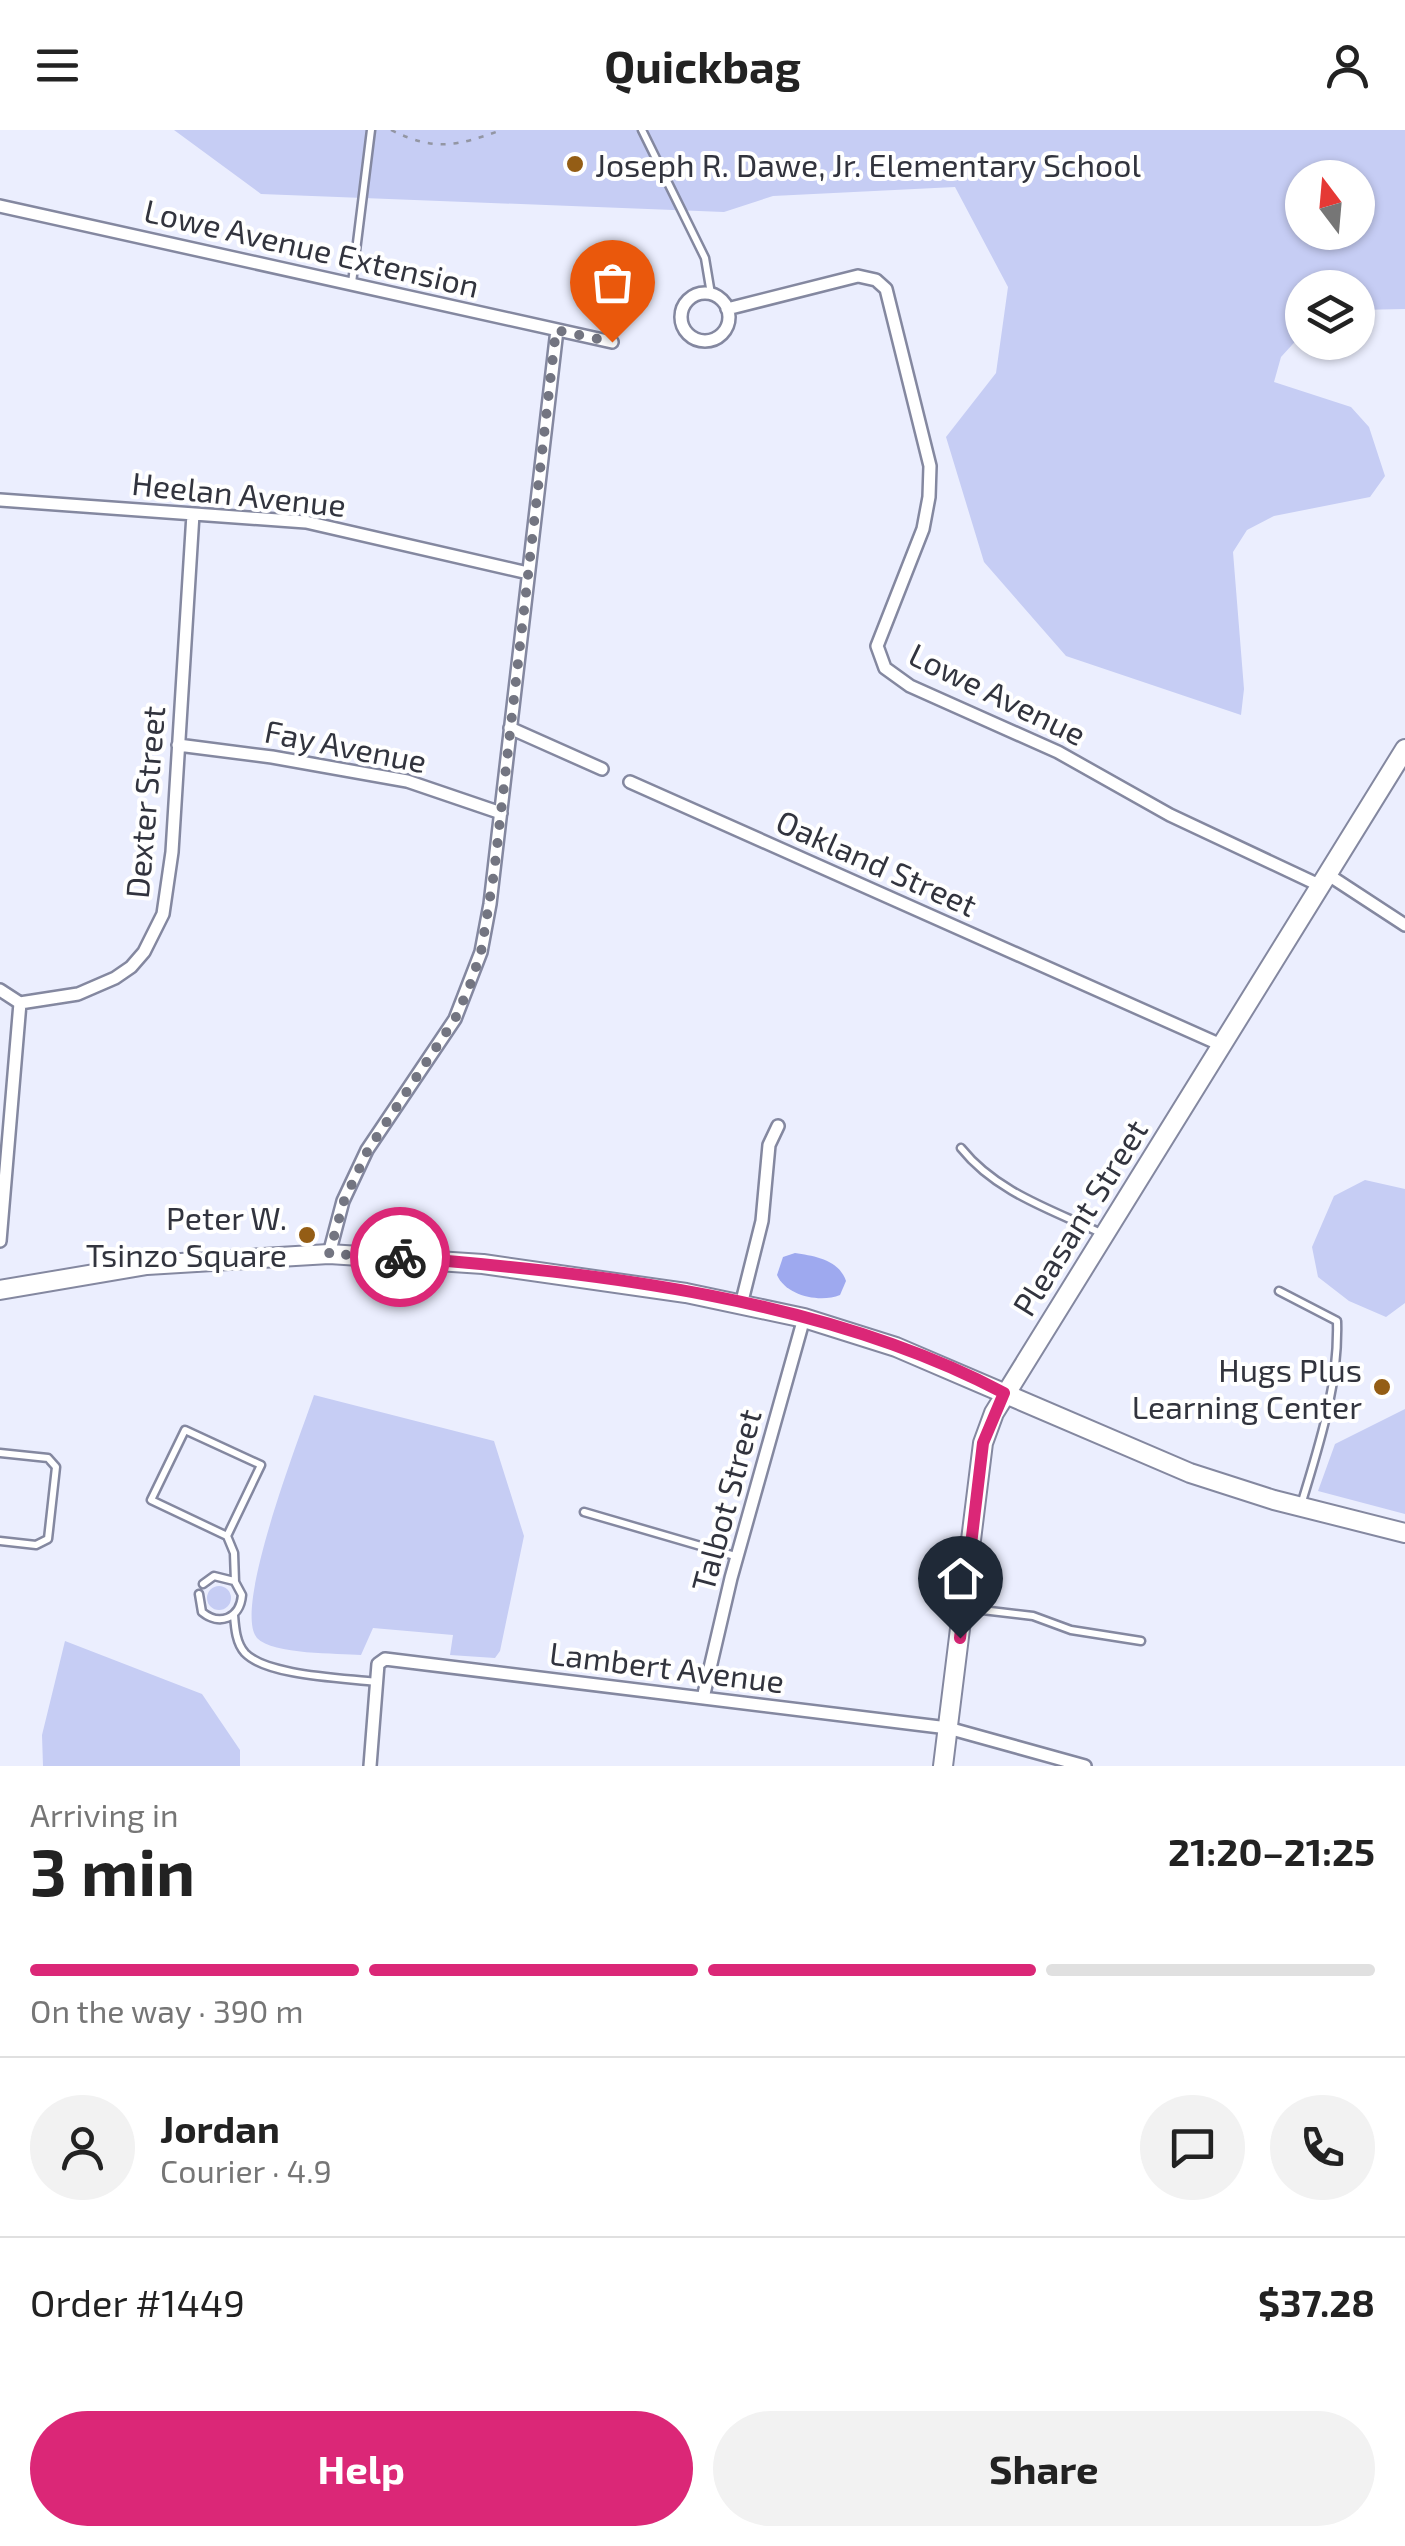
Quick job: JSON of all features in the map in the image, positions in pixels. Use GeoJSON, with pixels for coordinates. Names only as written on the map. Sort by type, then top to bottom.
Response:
{"type":"FeatureCollection","features":[{"type":"Feature","properties":{"kind":"main road","name":"Pleasant Street"},"geometry":{"type":"LineString","coordinates":[[944,1766],[983,1443],[1004,1393],[1405,749]]}},
{"type":"Feature","properties":{"kind":"main road"},"geometry":{"type":"LineString","coordinates":[[0,1290],[147,1265],[329,1254],[483,1264],[652,1287],[804,1318],[896,1346],[1190,1474],[1405,1533]]}},
{"type":"Feature","properties":{"kind":"street","name":"Lowe Avenue Extension"},"geometry":{"type":"LineString","coordinates":[[0,206],[612,342]]}},
{"type":"Feature","properties":{"kind":"street","name":"Lowe Avenue"},"geometry":{"type":"LineString","coordinates":[[727,309],[858,276],[876,280],[886,289],[925,439],[930,480],[922,529],[878,639],[880,661],[891,674],[1058,752],[1170,815],[1324,880]]}},
{"type":"Feature","properties":{"kind":"street"},"geometry":{"type":"LineString","coordinates":[[712,294],[727,309],[728,322],[718,337],[701,340],[688,334],[681,318],[684,306],[694,296],[712,294]]}},
{"type":"Feature","properties":{"kind":"street"},"geometry":{"type":"LineString","coordinates":[[329,1254],[344,1201],[368,1150],[455,1019],[481,952],[490,904],[556,330]]}},
{"type":"Feature","properties":{"kind":"street","name":"Heelan Avenue"},"geometry":{"type":"LineString","coordinates":[[0,500],[306,522],[528,573]]}},
{"type":"Feature","properties":{"kind":"street","name":"Dexter Street"},"geometry":{"type":"LineString","coordinates":[[20,1003],[53,1000],[98,988],[131,967],[144,952],[163,914],[193,514]]}},
{"type":"Feature","properties":{"kind":"street"},"geometry":{"type":"LineString","coordinates":[[510,728],[602,769]]}},
{"type":"Feature","properties":{"kind":"street","name":"Fay Avenue"},"geometry":{"type":"LineString","coordinates":[[178,744],[272,756],[406,782],[500,812]]}},
{"type":"Feature","properties":{"kind":"street","name":"Oakland Street"},"geometry":{"type":"LineString","coordinates":[[630,782],[1222,1044]]}},
{"type":"Feature","properties":{"kind":"street"},"geometry":{"type":"LineString","coordinates":[[1324,880],[1405,925]]}},
{"type":"Feature","properties":{"kind":"street"},"geometry":{"type":"LineString","coordinates":[[0,990],[20,1003],[0,1241]]}},
{"type":"Feature","properties":{"kind":"street"},"geometry":{"type":"LineString","coordinates":[[741,1304],[762,1221],[769,1144],[778,1126]]}},
{"type":"Feature","properties":{"kind":"street","name":"Talbot Street"},"geometry":{"type":"LineString","coordinates":[[702,1698],[737,1556],[804,1318]]}},
{"type":"Feature","properties":{"kind":"street","name":"Lambert Avenue"},"geometry":{"type":"LineString","coordinates":[[376,1682],[380,1660],[702,1698],[948,1728],[1084,1766]]}},
{"type":"Feature","properties":{"kind":"street"},"geometry":{"type":"LineString","coordinates":[[370,1766],[376,1682]]}},
{"type":"Feature","properties":{"kind":"lane"},"geometry":{"type":"LineString","coordinates":[[352,284],[371,130]]}},
{"type":"Feature","properties":{"kind":"lane"},"geometry":{"type":"LineString","coordinates":[[642,130],[704,258],[712,294]]}},
{"type":"Feature","properties":{"kind":"lane"},"geometry":{"type":"LineString","coordinates":[[961,1148],[998,1184],[1104,1234]]}},
{"type":"Feature","properties":{"kind":"lane"},"geometry":{"type":"LineString","coordinates":[[1279,1291],[1337,1322],[1338,1354],[1328,1414],[1300,1507]]}},
{"type":"Feature","properties":{"kind":"lane"},"geometry":{"type":"LineString","coordinates":[[227,1536],[260,1466],[185,1430],[151,1500],[227,1536],[234,1552],[235,1582],[242,1596],[234,1616],[242,1648],[260,1662],[302,1673],[376,1682]]}},
{"type":"Feature","properties":{"kind":"lane"},"geometry":{"type":"LineString","coordinates":[[0,1453],[48,1458],[55,1462],[56,1471],[45,1542],[0,1542]]}},
{"type":"Feature","properties":{"kind":"lane"},"geometry":{"type":"LineString","coordinates":[[584,1512],[737,1556]]}},
{"type":"Feature","properties":{"kind":"lane"},"geometry":{"type":"LineString","coordinates":[[203,1584],[214,1576],[235,1582]]}},
{"type":"Feature","properties":{"kind":"lane"},"geometry":{"type":"LineString","coordinates":[[199,1594],[198,1605],[207,1616],[220,1620],[234,1616]]}},
{"type":"Feature","properties":{"kind":"lane"},"geometry":{"type":"LineString","coordinates":[[964,1608],[1032,1616],[1071,1630],[1141,1641]]}},
{"type":"Feature","properties":{"kind":"path"},"geometry":{"type":"LineString","coordinates":[[392,130],[437,146],[502,130]]}},
{"type":"Feature","properties":{"kind":"shaded area"},"geometry":{"type":"Polygon","coordinates":[[[174,130],[1405,130],[1405,309],[1375,310],[1375,270],[1285,270],[1285,353],[1274,382],[1351,407],[1369,427],[1385,476],[1370,497],[1274,516],[1247,530],[1233,552],[1244,689],[1241,715],[1066,656],[984,562],[946,437],[996,373],[1008,287],[955,187],[773,196],[724,212],[261,194],[174,130]]]}},
{"type":"Feature","properties":{"kind":"shaded area"},"geometry":{"type":"Polygon","coordinates":[[[1365,1180],[1405,1189],[1405,1303],[1386,1317],[1349,1301],[1318,1277],[1312,1247],[1334,1196],[1365,1180]]]}},
{"type":"Feature","properties":{"kind":"shaded area"},"geometry":{"type":"Polygon","coordinates":[[[314,1395],[494,1441],[524,1536],[500,1651],[495,1658],[450,1655],[453,1635],[373,1628],[361,1655],[277,1648],[257,1638],[252,1621],[261,1559],[314,1395]]]}},
{"type":"Feature","properties":{"kind":"shaded area"},"geometry":{"type":"Polygon","coordinates":[[[1405,1409],[1405,1514],[1318,1491],[1335,1444],[1405,1409]]]}},
{"type":"Feature","properties":{"kind":"shaded area"},"geometry":{"type":"Polygon","coordinates":[[[219,1586],[228,1589],[228,1607],[219,1610],[210,1607],[207,1598],[210,1589],[219,1586]]]}},
{"type":"Feature","properties":{"kind":"shaded area"},"geometry":{"type":"Polygon","coordinates":[[[65,1641],[202,1694],[240,1750],[240,1766],[43,1766],[42,1735],[65,1641]]]}},
{"type":"Feature","properties":{"kind":"water"},"geometry":{"type":"Polygon","coordinates":[[[795,1253],[838,1268],[846,1281],[840,1295],[804,1296],[781,1282],[777,1275],[783,1257],[795,1253]]]}},
{"type":"Feature","properties":{"kind":"way so far"},"geometry":{"type":"LineString","coordinates":[[400,1257],[329,1254],[344,1201],[368,1150],[455,1019],[481,952],[494,873],[556,330],[612,342]]}},
{"type":"Feature","properties":{"kind":"place","name":"Joseph R. Dawe, Jr. Elementary School"},"geometry":{"type":"Point","coordinates":[575,164]}},
{"type":"Feature","properties":{"kind":"place","name":"Peter W. Tsinzo Square"},"geometry":{"type":"Point","coordinates":[307,1235]}},
{"type":"Feature","properties":{"kind":"place","name":"Hugs Plus Learning Center"},"geometry":{"type":"Point","coordinates":[1382,1387]}},
{"type":"Feature","properties":{"kind":"route"},"geometry":{"type":"LineString","coordinates":[[400,1257],[582,1276],[686,1292],[804,1318],[896,1346],[1004,1393],[983,1443],[960,1638]]}}]}
